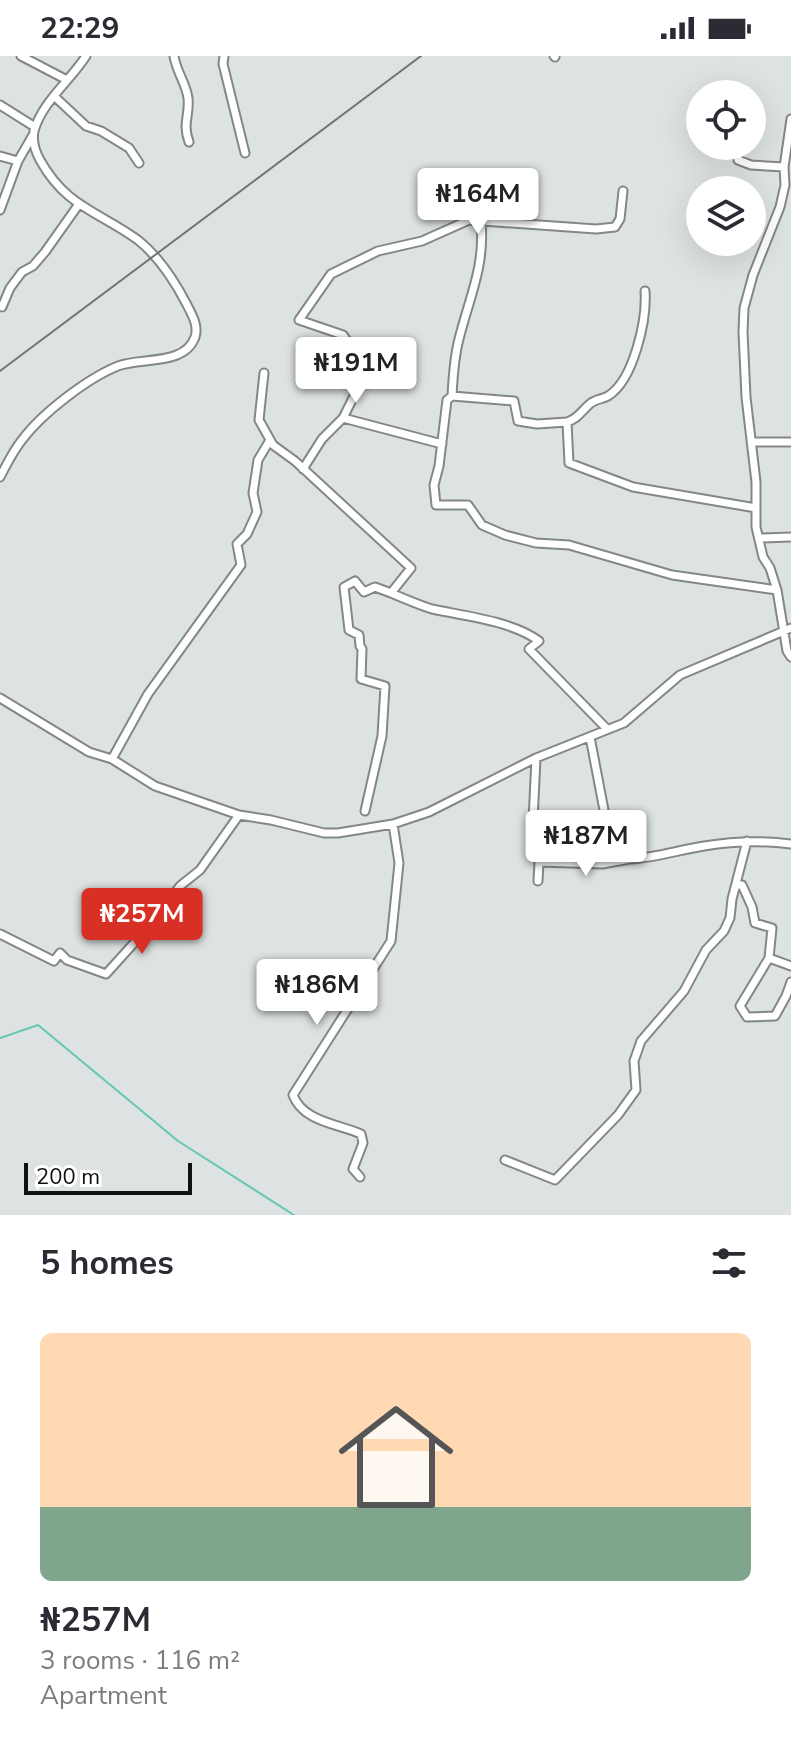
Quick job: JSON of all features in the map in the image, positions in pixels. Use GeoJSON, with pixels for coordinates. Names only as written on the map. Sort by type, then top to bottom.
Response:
{"type":"FeatureCollection","features":[{"type":"Feature","properties":{"kind":"street"},"geometry":{"type":"LineString","coordinates":[[21,56],[67,80]]}},
{"type":"Feature","properties":{"kind":"street"},"geometry":{"type":"LineString","coordinates":[[0,210],[18,161],[34,131],[54,96],[86,56]]}},
{"type":"Feature","properties":{"kind":"street"},"geometry":{"type":"LineString","coordinates":[[174,56],[189,103],[184,129],[189,142]]}},
{"type":"Feature","properties":{"kind":"street"},"geometry":{"type":"LineString","coordinates":[[224,56],[223,64],[245,153]]}},
{"type":"Feature","properties":{"kind":"street"},"geometry":{"type":"LineString","coordinates":[[54,96],[86,126],[129,148],[139,163]]}},
{"type":"Feature","properties":{"kind":"street"},"geometry":{"type":"LineString","coordinates":[[0,105],[34,131],[37,155],[53,183],[79,204],[139,241],[154,255],[189,308],[196,327],[196,336],[185,350],[116,367],[66,399],[23,438],[0,477]]}},
{"type":"Feature","properties":{"kind":"street"},"geometry":{"type":"LineString","coordinates":[[791,119],[780,207],[753,275],[744,308],[746,397],[760,538],[763,557],[777,590],[787,629],[787,651],[791,657]]}},
{"type":"Feature","properties":{"kind":"street"},"geometry":{"type":"LineString","coordinates":[[0,156],[18,161]]}},
{"type":"Feature","properties":{"kind":"street"},"geometry":{"type":"LineString","coordinates":[[738,160],[751,165],[784,167]]}},
{"type":"Feature","properties":{"kind":"street"},"geometry":{"type":"LineString","coordinates":[[303,469],[322,439],[343,418],[355,394],[358,376],[350,345],[343,335],[299,320],[331,274],[378,251],[422,241],[469,220],[596,229],[615,227],[620,219],[623,191]]}},
{"type":"Feature","properties":{"kind":"street"},"geometry":{"type":"LineString","coordinates":[[2,307],[10,288],[22,272],[33,266],[45,252],[79,204]]}},
{"type":"Feature","properties":{"kind":"street"},"geometry":{"type":"LineString","coordinates":[[452,396],[453,364],[482,262],[481,221]]}},
{"type":"Feature","properties":{"kind":"street"},"geometry":{"type":"LineString","coordinates":[[645,291],[639,344],[623,379],[610,395],[592,401],[575,420],[537,424],[518,421],[514,401],[452,396],[447,400],[434,485],[436,505],[468,505],[482,525],[536,543],[569,545],[672,575],[777,590]]}},
{"type":"Feature","properties":{"kind":"street"},"geometry":{"type":"LineString","coordinates":[[264,373],[259,420],[270,440],[411,568],[391,593]]}},
{"type":"Feature","properties":{"kind":"street"},"geometry":{"type":"LineString","coordinates":[[343,418],[442,444]]}},
{"type":"Feature","properties":{"kind":"street"},"geometry":{"type":"LineString","coordinates":[[567,422],[569,463],[633,487],[756,508]]}},
{"type":"Feature","properties":{"kind":"street"},"geometry":{"type":"LineString","coordinates":[[112,759],[148,694],[241,565],[237,544],[247,534],[257,512],[253,493],[258,460],[270,440]]}},
{"type":"Feature","properties":{"kind":"street"},"geometry":{"type":"LineString","coordinates":[[751,442],[791,442]]}},
{"type":"Feature","properties":{"kind":"street"},"geometry":{"type":"LineString","coordinates":[[760,538],[791,537]]}},
{"type":"Feature","properties":{"kind":"street"},"geometry":{"type":"LineString","coordinates":[[365,811],[382,736],[385,686],[361,679],[362,649],[359,635],[349,630],[344,587],[355,581],[364,592],[375,587],[430,608],[467,614],[525,630],[539,641],[529,649],[607,729]]}},
{"type":"Feature","properties":{"kind":"street"},"geometry":{"type":"LineString","coordinates":[[0,698],[89,752],[112,759],[155,786],[239,815],[284,822],[324,833],[347,832],[393,824],[436,809],[536,758],[624,723],[680,675],[787,629]]}},
{"type":"Feature","properties":{"kind":"street"},"geometry":{"type":"LineString","coordinates":[[590,737],[614,844],[630,859]]}},
{"type":"Feature","properties":{"kind":"street"},"geometry":{"type":"LineString","coordinates":[[536,758],[533,821],[539,862],[538,881]]}},
{"type":"Feature","properties":{"kind":"street"},"geometry":{"type":"LineString","coordinates":[[0,934],[54,961],[60,953],[67,960],[106,974],[153,922],[180,886],[200,870],[239,815]]}},
{"type":"Feature","properties":{"kind":"street"},"geometry":{"type":"LineString","coordinates":[[360,1177],[353,1169],[363,1143],[361,1134],[312,1116],[297,1104],[293,1092],[391,941],[399,863],[393,824]]}},
{"type":"Feature","properties":{"kind":"street"},"geometry":{"type":"LineString","coordinates":[[539,862],[602,864],[658,858],[704,846],[747,841],[791,844]]}},
{"type":"Feature","properties":{"kind":"street"},"geometry":{"type":"LineString","coordinates":[[505,1160],[555,1180],[618,1115],[636,1090],[634,1061],[641,1041],[684,991],[706,950],[724,931],[730,918],[747,841]]}},
{"type":"Feature","properties":{"kind":"street"},"geometry":{"type":"LineString","coordinates":[[737,885],[742,885],[755,923],[772,928],[769,958],[740,1006],[747,1017],[775,1016],[791,982]]}},
{"type":"Feature","properties":{"kind":"street"},"geometry":{"type":"LineString","coordinates":[[769,958],[791,966]]}},
{"type":"Feature","properties":{"kind":"waterway"},"geometry":{"type":"LineString","coordinates":[[0,1038],[38,1025],[178,1141],[294,1215]]}},
{"type":"Feature","properties":{"kind":"railway"},"geometry":{"type":"LineString","coordinates":[[0,371],[421,56]]}}]}
